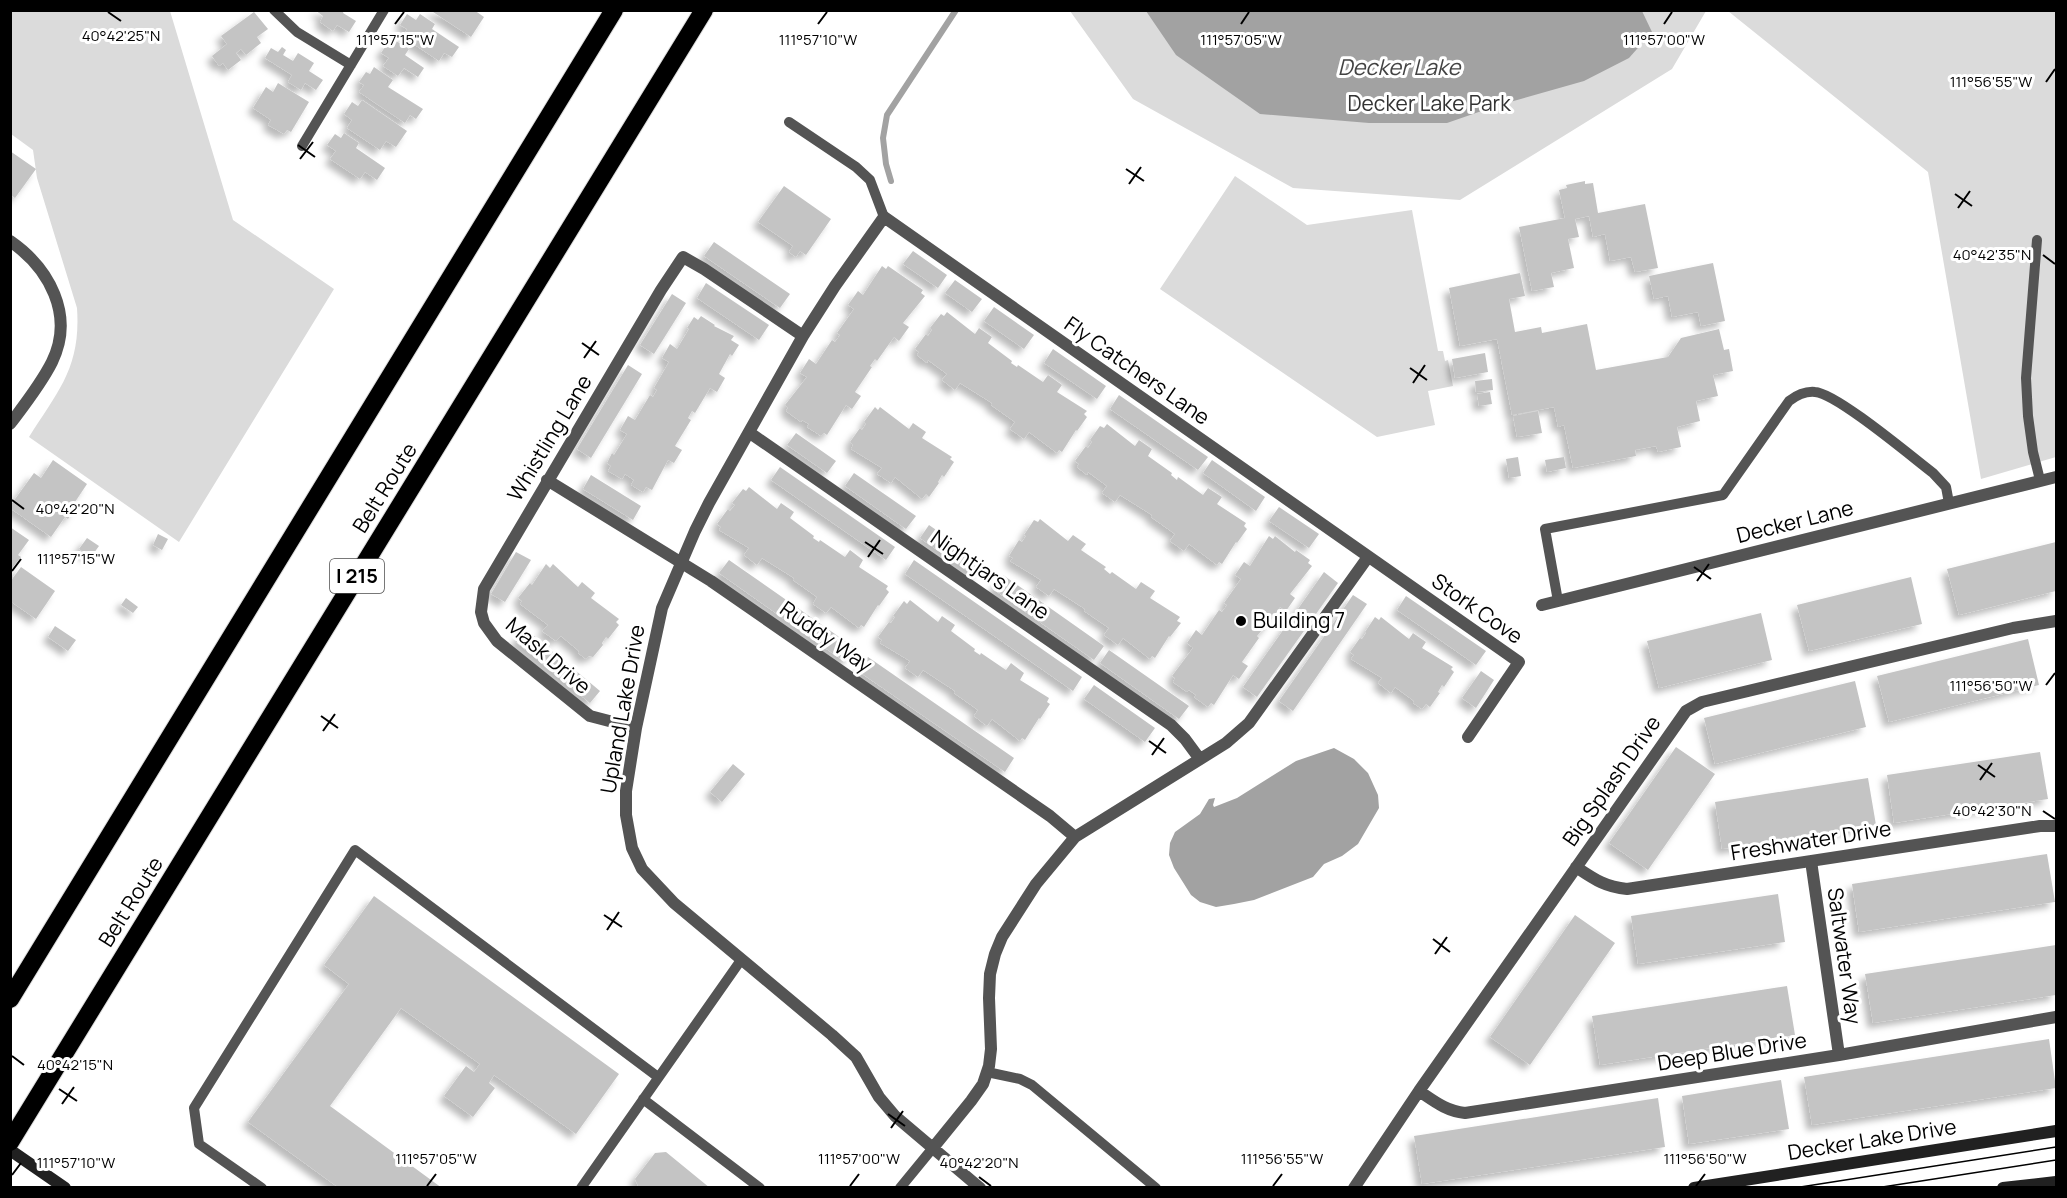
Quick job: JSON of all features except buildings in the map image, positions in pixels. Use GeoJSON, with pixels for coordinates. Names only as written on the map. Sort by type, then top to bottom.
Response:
{"type":"FeatureCollection","features":[{"type":"Feature","properties":{"kind":"highway"},"geometry":{"type":"LineString","coordinates":[[10,999],[614,10]]}},
{"type":"Feature","properties":{"kind":"highway","name":"Belt Route"},"geometry":{"type":"LineString","coordinates":[[10,1142],[704,10]]}},
{"type":"Feature","properties":{"kind":"street","name":"Upland Lake Drive"},"geometry":{"type":"LineString","coordinates":[[884,217],[835,286],[804,336],[709,503],[681,561],[660,616],[636,728],[626,791],[626,815],[632,848],[642,869],[653,882],[674,903],[856,1057],[879,1097],[895,1116],[980,1188]]}},
{"type":"Feature","properties":{"kind":"street","name":"Fly Catchers Lane"},"geometry":{"type":"LineString","coordinates":[[884,217],[1368,557]]}},
{"type":"Feature","properties":{"kind":"street"},"geometry":{"type":"LineString","coordinates":[[10,241],[32,258],[51,285],[57,300],[60,331],[53,360],[10,424]]}},
{"type":"Feature","properties":{"kind":"street","name":"Whistling Lane"},"geometry":{"type":"LineString","coordinates":[[481,612],[481,599],[488,580],[683,257],[804,336]]}},
{"type":"Feature","properties":{"kind":"street","name":"Nightjars Lane"},"geometry":{"type":"LineString","coordinates":[[750,433],[1171,725],[1199,758]]}},
{"type":"Feature","properties":{"kind":"street","name":"Decker Lane"},"geometry":{"type":"LineString","coordinates":[[1542,604],[2056,477]]}},
{"type":"Feature","properties":{"kind":"street","name":"Ruddy Way"},"geometry":{"type":"LineString","coordinates":[[547,480],[681,561],[1050,816],[1075,837]]}},
{"type":"Feature","properties":{"kind":"street","name":"Stork Cove"},"geometry":{"type":"LineString","coordinates":[[1368,557],[1519,662],[1468,737]]}},
{"type":"Feature","properties":{"kind":"street"},"geometry":{"type":"LineString","coordinates":[[932,1149],[972,1101],[983,1084],[991,1049],[990,974],[995,954],[1002,938],[1036,884],[1075,837],[1226,743],[1249,723],[1368,557]]}},
{"type":"Feature","properties":{"kind":"street","name":"Mask Drive"},"geometry":{"type":"LineString","coordinates":[[481,612],[484,623],[497,641],[581,710],[601,720],[636,728]]}},
{"type":"Feature","properties":{"kind":"street","name":"Big Splash Drive"},"geometry":{"type":"LineString","coordinates":[[1354,1188],[1419,1091],[1686,711],[1702,702],[2013,628],[2056,621]]}},
{"type":"Feature","properties":{"kind":"street","name":"Freshwater Drive"},"geometry":{"type":"LineString","coordinates":[[1576,867],[1611,888],[1627,889],[2040,826],[2056,826]]}},
{"type":"Feature","properties":{"kind":"street","name":"Saltwater Way"},"geometry":{"type":"LineString","coordinates":[[1811,861],[1839,1055]]}},
{"type":"Feature","properties":{"kind":"street","name":"Deep Blue Drive"},"geometry":{"type":"LineString","coordinates":[[1419,1091],[1452,1111],[1465,1113],[1839,1055],[2056,1017]]}},
{"type":"Feature","properties":{"kind":"street","name":"Decker Lake Drive"},"geometry":{"type":"LineString","coordinates":[[1694,1188],[2056,1131]]}},
{"type":"Feature","properties":{"kind":"street"},"geometry":{"type":"LineString","coordinates":[[10,1150],[64,1188]]}},
{"type":"Feature","properties":{"kind":"street"},"geometry":{"type":"LineString","coordinates":[[2003,1188],[2056,1182]]}},
{"type":"Feature","properties":{"kind":"lane"},"geometry":{"type":"LineString","coordinates":[[274,10],[297,32],[351,65]]}},
{"type":"Feature","properties":{"kind":"lane"},"geometry":{"type":"LineString","coordinates":[[302,146],[384,10]]}},
{"type":"Feature","properties":{"kind":"lane"},"geometry":{"type":"LineString","coordinates":[[789,122],[856,167],[870,180],[884,217]]}},
{"type":"Feature","properties":{"kind":"lane"},"geometry":{"type":"LineString","coordinates":[[2037,240],[2026,378],[2028,416],[2040,480]]}},
{"type":"Feature","properties":{"kind":"lane"},"geometry":{"type":"LineString","coordinates":[[1558,601],[1545,529],[1723,495],[1790,401],[1796,395],[1806,392],[1815,392],[1835,399],[1933,473],[1946,487],[1949,503]]}},
{"type":"Feature","properties":{"kind":"lane"},"geometry":{"type":"LineString","coordinates":[[262,1188],[199,1144],[194,1108],[355,850],[658,1077]]}},
{"type":"Feature","properties":{"kind":"lane"},"geometry":{"type":"LineString","coordinates":[[581,1188],[741,960]]}},
{"type":"Feature","properties":{"kind":"lane"},"geometry":{"type":"LineString","coordinates":[[987,1072],[1020,1079],[1032,1085],[1156,1188]]}},
{"type":"Feature","properties":{"kind":"lane"},"geometry":{"type":"LineString","coordinates":[[643,1099],[760,1188]]}},
{"type":"Feature","properties":{"kind":"lane"},"geometry":{"type":"LineString","coordinates":[[900,1188],[932,1149]]}},
{"type":"Feature","properties":{"kind":"green space"},"geometry":{"type":"Polygon","coordinates":[[[11,11],[170,11],[233,220],[334,289],[179,542],[29,437],[66,377],[75,346],[77,308],[37,178],[33,150],[11,134],[11,11]]]}},
{"type":"Feature","properties":{"kind":"green space","name":"Decker Lake Park"},"geometry":{"type":"Polygon","coordinates":[[[1070,11],[1706,11],[1672,69],[1460,200],[1293,188],[1133,99],[1070,11]]]}},
{"type":"Feature","properties":{"kind":"green space"},"geometry":{"type":"Polygon","coordinates":[[[1728,11],[2056,11],[2056,457],[1981,479],[1928,172],[1728,11]]]}},
{"type":"Feature","properties":{"kind":"green space"},"geometry":{"type":"Polygon","coordinates":[[[1235,176],[1307,225],[1412,210],[1438,351],[1443,351],[1445,361],[1448,360],[1453,386],[1428,391],[1435,425],[1377,437],[1160,289],[1235,176]]]}},
{"type":"Feature","properties":{"kind":"water","name":"Decker Lake"},"geometry":{"type":"Polygon","coordinates":[[[1146,11],[1642,11],[1652,32],[1629,58],[1584,81],[1496,106],[1447,123],[1369,123],[1260,114],[1176,55],[1146,11]]]}},
{"type":"Feature","properties":{"kind":"water"},"geometry":{"type":"Polygon","coordinates":[[[1334,748],[1354,759],[1368,773],[1378,795],[1379,808],[1358,844],[1342,856],[1324,864],[1313,877],[1254,900],[1216,907],[1200,902],[1191,895],[1174,868],[1169,855],[1170,843],[1175,832],[1200,814],[1209,799],[1215,798],[1214,807],[1237,798],[1296,761],[1334,748]]]}},
{"type":"Feature","properties":{"kind":"waterway"},"geometry":{"type":"LineString","coordinates":[[891,181],[886,164],[883,138],[887,115],[956,10]]}},
{"type":"Feature","properties":{"kind":"tram line"},"geometry":{"type":"LineString","coordinates":[[1794,1188],[2056,1147]]}},
{"type":"Feature","properties":{"kind":"tram line"},"geometry":{"type":"LineString","coordinates":[[1876,1188],[2056,1160]]}},
{"type":"Feature","properties":{"kind":"place","name":"Building 7"},"geometry":{"type":"Point","coordinates":[1241,621]}}]}
